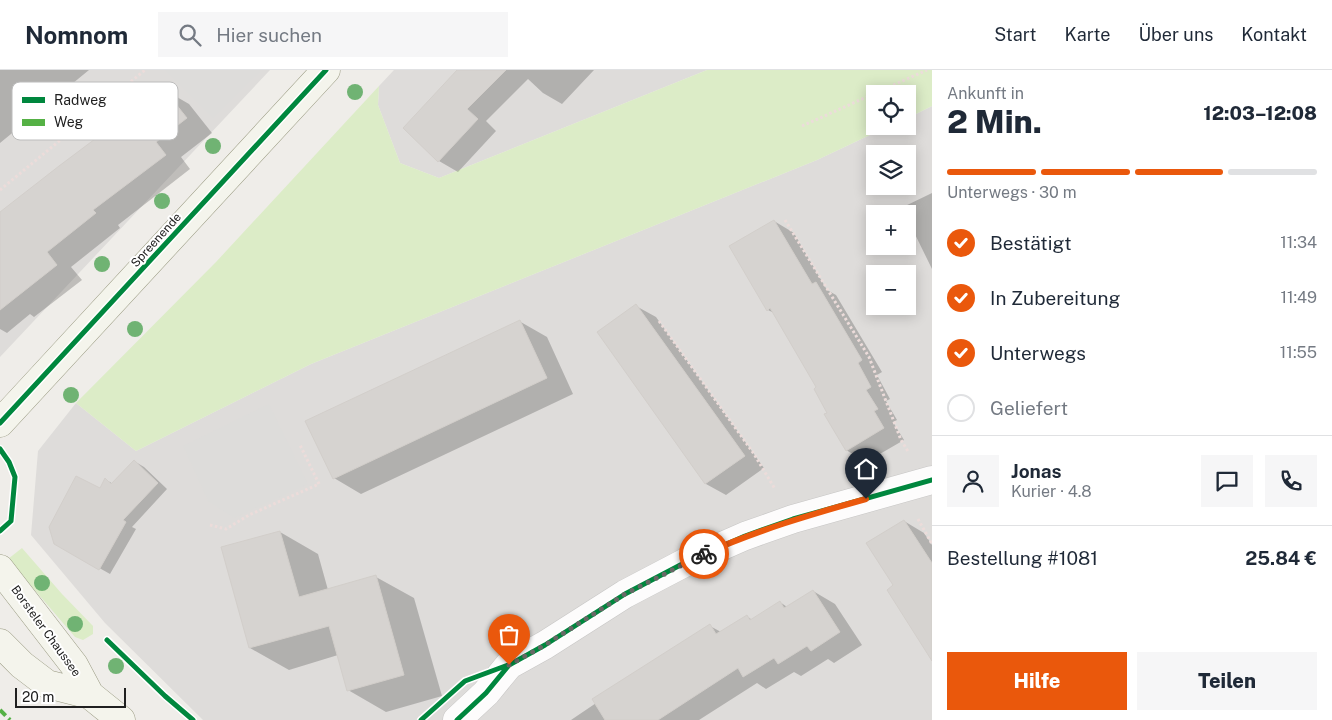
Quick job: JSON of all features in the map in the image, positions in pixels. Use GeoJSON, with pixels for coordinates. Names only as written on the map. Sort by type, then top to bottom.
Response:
{"type":"FeatureCollection","features":[{"type":"Feature","properties":{"kind":"street","name":"Spreenende"},"geometry":{"type":"LineString","coordinates":[[0,423],[326,70]]}},
{"type":"Feature","properties":{"kind":"street"},"geometry":{"type":"LineString","coordinates":[[457,720],[486,693],[509,665],[545,645],[625,594],[688,562],[745,536],[793,519],[929,481]]}},
{"type":"Feature","properties":{"kind":"street","name":"Borsteler Chaussee"},"geometry":{"type":"LineString","coordinates":[[0,569],[74,665],[90,696]]}},
{"type":"Feature","properties":{"kind":"street","name":"Borsteler Chaussee"},"geometry":{"type":"LineString","coordinates":[[0,643],[22,666],[47,684],[90,696],[121,720]]}},
{"type":"Feature","properties":{"kind":"path"},"geometry":{"type":"LineString","coordinates":[[130,82],[145,70]]}},
{"type":"Feature","properties":{"kind":"path"},"geometry":{"type":"LineString","coordinates":[[802,126],[927,70]]}},
{"type":"Feature","properties":{"kind":"path"},"geometry":{"type":"LineString","coordinates":[[0,190],[60,140]]}},
{"type":"Feature","properties":{"kind":"path"},"geometry":{"type":"LineString","coordinates":[[785,220],[869,357],[901,440],[929,481]]}},
{"type":"Feature","properties":{"kind":"path"},"geometry":{"type":"LineString","coordinates":[[660,321],[754,454],[793,519]]}},
{"type":"Feature","properties":{"kind":"path"},"geometry":{"type":"LineString","coordinates":[[210,526],[226,529],[249,515],[319,484],[300,445]]}},
{"type":"Feature","properties":{"kind":"shaded area"},"geometry":{"type":"Polygon","coordinates":[[[0,70],[270,70],[0,357],[0,70]]]}},
{"type":"Feature","properties":{"kind":"shaded area"},"geometry":{"type":"Polygon","coordinates":[[[164,70],[261,71],[213,119],[164,70]]]}},
{"type":"Feature","properties":{"kind":"shaded area"},"geometry":{"type":"Polygon","coordinates":[[[394,70],[707,70],[439,178],[400,163],[378,105],[379,86],[394,70]]]}},
{"type":"Feature","properties":{"kind":"shaded area"},"geometry":{"type":"Polygon","coordinates":[[[932,106],[932,720],[203,720],[105,623],[31,535],[38,451],[76,403],[136,451],[311,364],[817,160],[870,135],[916,135],[916,114],[932,106]]]}},
{"type":"Feature","properties":{"kind":"shaded area"},"geometry":{"type":"Polygon","coordinates":[[[269,404],[308,484],[234,518],[208,501],[183,446],[269,404]]]}},
{"type":"Feature","properties":{"kind":"green space"},"geometry":{"type":"Polygon","coordinates":[[[707,70],[932,70],[932,106],[916,114],[916,85],[866,85],[866,135],[870,135],[817,160],[311,364],[136,451],[76,403],[216,262],[379,86],[378,105],[400,163],[439,178],[707,70]]]}},
{"type":"Feature","properties":{"kind":"green space"},"geometry":{"type":"Polygon","coordinates":[[[22,548],[93,626],[93,634],[83,640],[75,637],[8,559],[22,548]]]}},
{"type":"Feature","properties":{"kind":"building"},"geometry":{"type":"Polygon","coordinates":[[[457,70],[506,70],[467,109],[478,119],[438,162],[403,128],[457,70]]]}},
{"type":"Feature","properties":{"kind":"building"},"geometry":{"type":"Polygon","coordinates":[[[178,107],[187,118],[178,125],[178,107]]]}},
{"type":"Feature","properties":{"kind":"building"},"geometry":{"type":"Polygon","coordinates":[[[94,140],[159,140],[156,142],[166,155],[93,210],[96,213],[47,252],[57,265],[0,310],[0,212],[94,140]]]}},
{"type":"Feature","properties":{"kind":"building"},"geometry":{"type":"Polygon","coordinates":[[[774,220],[812,284],[816,282],[862,360],[858,363],[871,387],[866,390],[878,409],[874,411],[884,428],[846,451],[824,414],[827,413],[814,389],[816,387],[770,308],[767,311],[729,246],[774,220]]]}},
{"type":"Feature","properties":{"kind":"building"},"geometry":{"type":"Polygon","coordinates":[[[636,304],[745,456],[705,484],[597,332],[636,304]]]}},
{"type":"Feature","properties":{"kind":"building"},"geometry":{"type":"Polygon","coordinates":[[[520,320],[547,378],[333,479],[305,421],[520,320]]]}},
{"type":"Feature","properties":{"kind":"building"},"geometry":{"type":"Polygon","coordinates":[[[134,460],[158,483],[123,520],[126,522],[99,570],[54,544],[49,527],[76,476],[100,488],[105,478],[111,484],[134,460]]]}},
{"type":"Feature","properties":{"kind":"building"},"geometry":{"type":"Polygon","coordinates":[[[904,520],[932,563],[932,661],[887,590],[893,585],[866,543],[904,520]]]}},
{"type":"Feature","properties":{"kind":"building"},"geometry":{"type":"Polygon","coordinates":[[[280,531],[299,597],[376,575],[404,675],[347,691],[329,626],[249,648],[221,547],[280,531]]]}},
{"type":"Feature","properties":{"kind":"building"},"geometry":{"type":"Polygon","coordinates":[[[813,590],[840,632],[811,651],[807,646],[778,664],[774,658],[743,677],[738,668],[658,720],[605,720],[592,699],[710,624],[716,634],[747,615],[750,620],[780,601],[784,608],[813,590]]]}},
{"type":"Feature","properties":{"kind":"marked path"},"geometry":{"type":"LineString","coordinates":[[0,710],[10,720]]}},
{"type":"Feature","properties":{"kind":"cycle path"},"geometry":{"type":"LineString","coordinates":[[0,423],[326,70]]}},
{"type":"Feature","properties":{"kind":"cycle path"},"geometry":{"type":"LineString","coordinates":[[0,449],[9,462],[15,477],[11,521],[0,531]]}},
{"type":"Feature","properties":{"kind":"cycle path"},"geometry":{"type":"LineString","coordinates":[[457,720],[486,693],[509,665],[545,645],[625,594],[688,561],[745,536],[793,519],[932,480]]}},
{"type":"Feature","properties":{"kind":"cycle path"},"geometry":{"type":"LineString","coordinates":[[107,640],[193,720]]}},
{"type":"Feature","properties":{"kind":"cycle path"},"geometry":{"type":"LineString","coordinates":[[421,720],[465,681],[508,665]]}},
{"type":"Feature","properties":{"kind":"way so far"},"geometry":{"type":"LineString","coordinates":[[509,665],[545,645],[625,594],[704,554]]}},
{"type":"Feature","properties":{"kind":"route"},"geometry":{"type":"LineString","coordinates":[[704,554],[745,536],[793,519],[866,499]]}}]}
